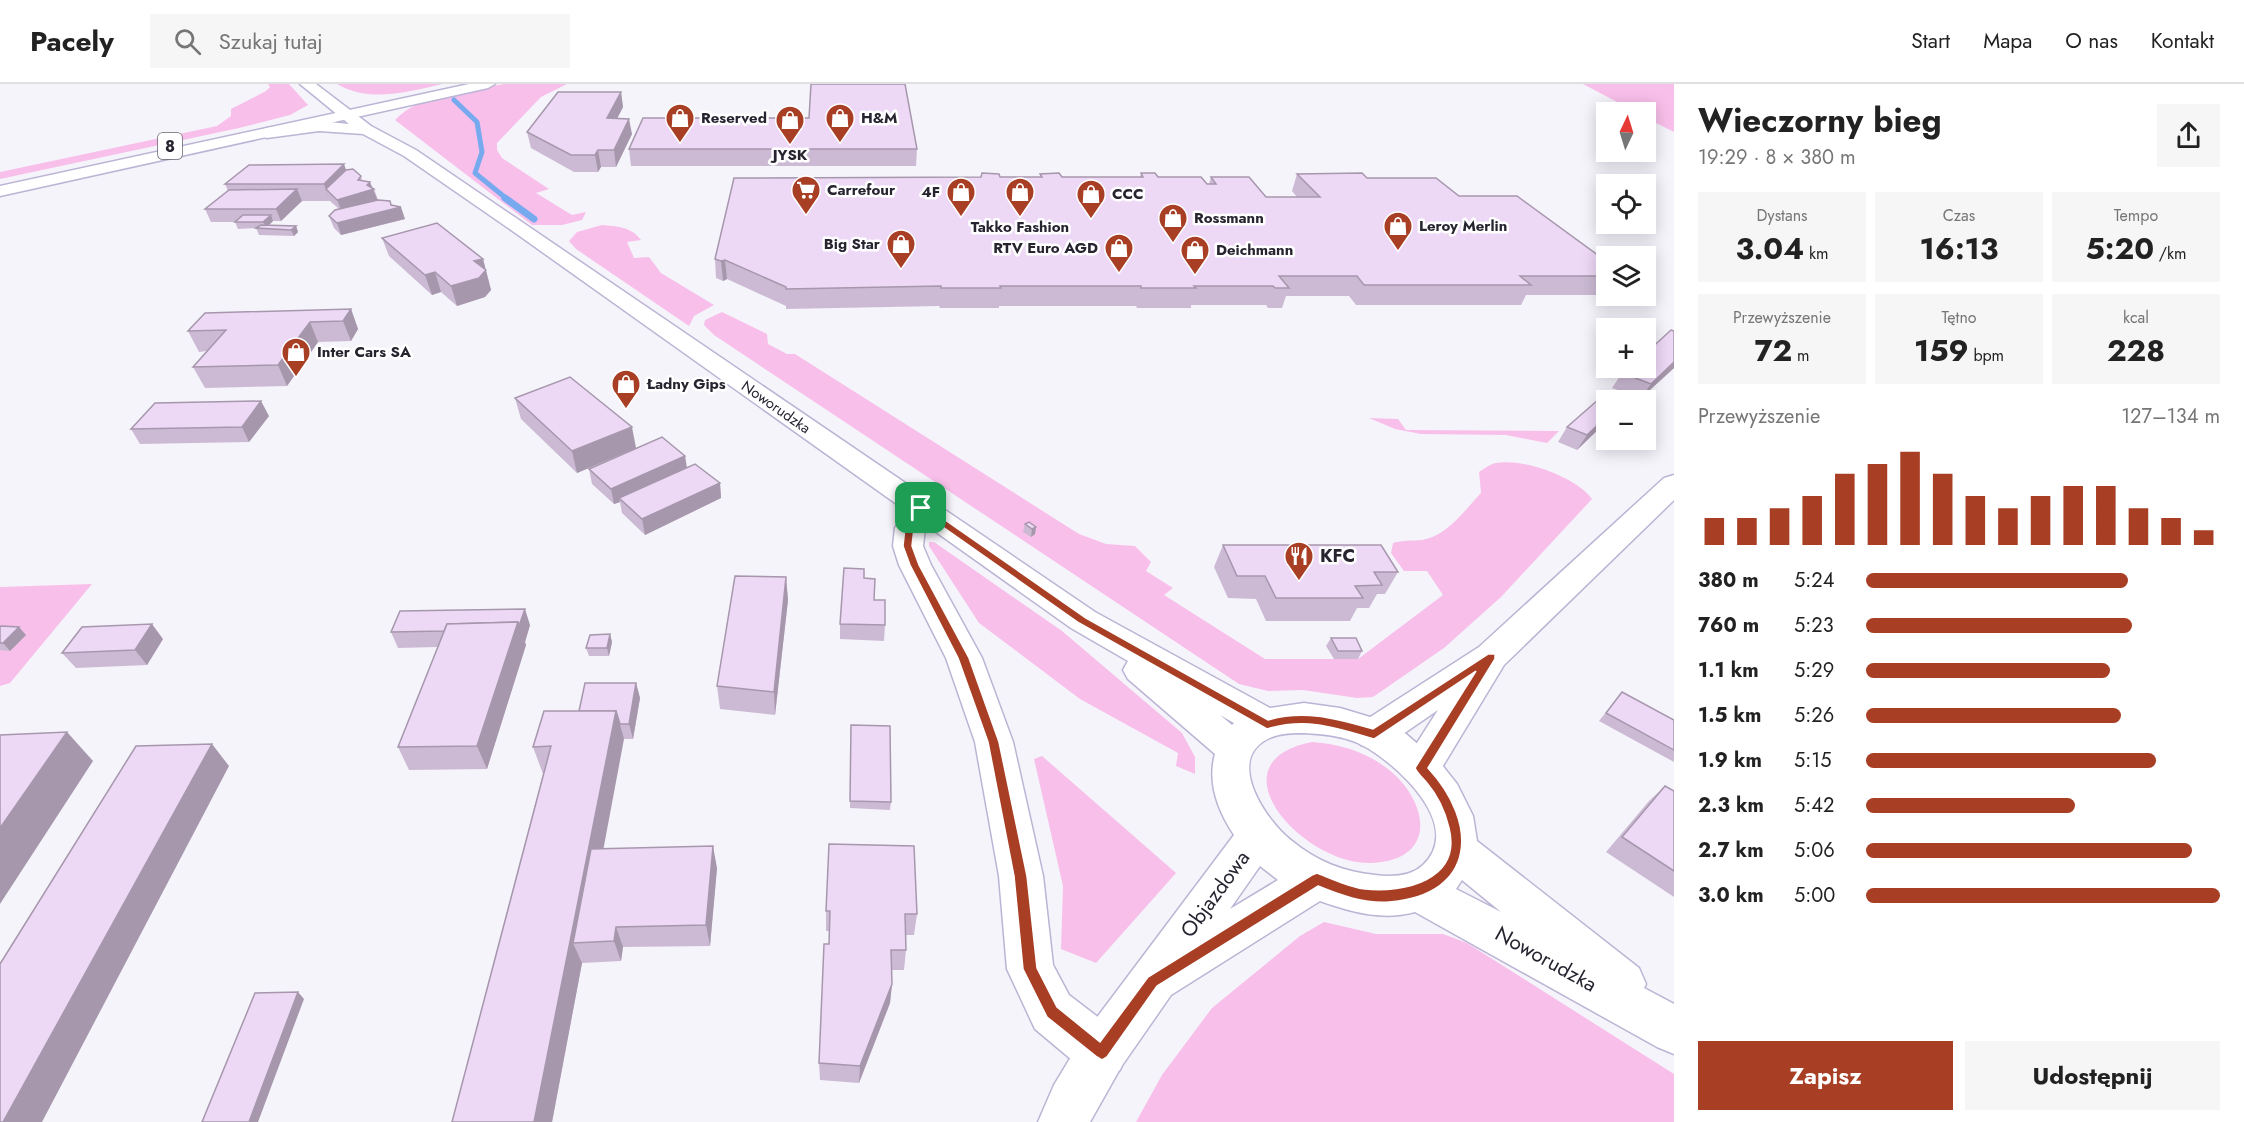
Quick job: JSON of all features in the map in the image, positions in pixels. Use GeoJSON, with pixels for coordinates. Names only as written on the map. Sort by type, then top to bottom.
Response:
{"type":"FeatureCollection","features":[{"type":"Feature","properties":{"kind":"main road","name":"Noworudzka"},"geometry":{"type":"LineString","coordinates":[[307,84],[397,137],[410,153]]}},
{"type":"Feature","properties":{"kind":"main road","name":"Noworudzka"},"geometry":{"type":"LineString","coordinates":[[325,84],[352,110],[366,130],[410,153],[1083,620],[1267,724]]}},
{"type":"Feature","properties":{"kind":"main road","name":"8"},"geometry":{"type":"LineString","coordinates":[[0,191],[260,134],[460,84]]}},
{"type":"Feature","properties":{"kind":"main road","name":"8"},"geometry":{"type":"LineString","coordinates":[[0,183],[488,84]]}},
{"type":"Feature","properties":{"kind":"main road"},"geometry":{"type":"LineString","coordinates":[[260,134],[319,126],[366,130]]}},
{"type":"Feature","properties":{"kind":"main road"},"geometry":{"type":"LineString","coordinates":[[1374,734],[1491,656],[1674,484]]}},
{"type":"Feature","properties":{"kind":"main road"},"geometry":{"type":"LineString","coordinates":[[921,508],[910,528],[908,546],[915,565],[964,658],[994,742],[1021,876],[1030,969],[1052,1012],[1102,1052]]}},
{"type":"Feature","properties":{"kind":"main road","name":"Noworudzka"},"geometry":{"type":"LineString","coordinates":[[1083,620],[1236,750]]}},
{"type":"Feature","properties":{"kind":"main road"},"geometry":{"type":"LineString","coordinates":[[1421,768],[1491,656]]}},
{"type":"Feature","properties":{"kind":"main road"},"geometry":{"type":"LineString","coordinates":[[1285,719],[1320,719],[1374,734],[1421,768],[1432,781],[1449,807],[1456,831],[1456,849],[1449,868],[1436,881],[1418,891],[1388,896],[1363,894],[1336,888],[1307,875],[1276,854],[1258,836],[1248,824],[1235,798],[1231,775],[1236,750],[1245,736],[1267,724],[1285,719]]}},
{"type":"Feature","properties":{"kind":"main road","name":"Objazdowa"},"geometry":{"type":"LineString","coordinates":[[1064,1122],[1074,1096],[1102,1052],[1216,889],[1258,836]]}},
{"type":"Feature","properties":{"kind":"main road","name":"Noworudzka"},"geometry":{"type":"LineString","coordinates":[[1456,849],[1674,1028]]}},
{"type":"Feature","properties":{"kind":"main road","name":"Objazdowa"},"geometry":{"type":"LineString","coordinates":[[1152,982],[1317,879]]}},
{"type":"Feature","properties":{"kind":"main road","name":"Noworudzka"},"geometry":{"type":"LineString","coordinates":[[1418,891],[1674,1028]]}},
{"type":"Feature","properties":{"kind":"shaded area"},"geometry":{"type":"Polygon","coordinates":[[[268,84],[289,84],[308,105],[290,115],[239,128],[0,179],[0,172],[217,126],[231,116],[231,109],[266,91],[270,87],[268,84]]]}},
{"type":"Feature","properties":{"kind":"shaded area"},"geometry":{"type":"Polygon","coordinates":[[[337,84],[443,84],[402,93],[375,94],[350,90],[337,84]]]}},
{"type":"Feature","properties":{"kind":"shaded area"},"geometry":{"type":"Polygon","coordinates":[[[504,84],[567,84],[541,97],[497,143],[497,150],[502,158],[549,189],[536,193],[572,215],[586,212],[582,220],[562,225],[532,225],[395,120],[417,104],[431,99],[504,84]]]}},
{"type":"Feature","properties":{"kind":"shaded area"},"geometry":{"type":"Polygon","coordinates":[[[1583,84],[1674,84],[1674,132],[1656,123],[1656,102],[1617,102],[1583,84]]]}},
{"type":"Feature","properties":{"kind":"shaded area"},"geometry":{"type":"Polygon","coordinates":[[[602,225],[633,232],[641,240],[627,242],[634,258],[649,257],[661,273],[714,305],[694,316],[689,326],[576,249],[569,241],[577,232],[602,225]]]}},
{"type":"Feature","properties":{"kind":"shaded area"},"geometry":{"type":"Polygon","coordinates":[[[722,312],[767,334],[768,344],[787,354],[795,354],[1079,534],[1106,544],[1135,546],[1151,562],[1146,571],[1173,588],[1164,595],[1265,659],[1358,659],[1443,595],[1427,571],[1404,571],[1391,553],[1393,543],[1431,538],[1447,528],[1481,493],[1479,472],[1492,464],[1507,462],[1534,466],[1574,483],[1592,499],[1501,597],[1444,648],[1373,697],[1357,698],[1303,690],[1268,691],[1239,684],[714,335],[704,325],[705,320],[722,312]]]}},
{"type":"Feature","properties":{"kind":"shaded area"},"geometry":{"type":"Polygon","coordinates":[[[1369,418],[1398,419],[1406,430],[1559,431],[1547,443],[1506,435],[1421,434],[1395,429],[1369,418]]]}},
{"type":"Feature","properties":{"kind":"shaded area"},"geometry":{"type":"Polygon","coordinates":[[[929,542],[934,542],[1062,631],[1182,733],[1195,757],[1195,774],[1176,766],[1178,753],[1080,699],[979,623],[929,546],[929,542]]]}},
{"type":"Feature","properties":{"kind":"shaded area"},"geometry":{"type":"Polygon","coordinates":[[[92,584],[10,683],[0,686],[0,587],[92,584]]]}},
{"type":"Feature","properties":{"kind":"shaded area"},"geometry":{"type":"Polygon","coordinates":[[[1312,742],[1357,751],[1381,764],[1397,777],[1409,792],[1417,808],[1420,824],[1418,838],[1409,850],[1394,859],[1371,863],[1345,859],[1319,848],[1296,831],[1278,811],[1268,790],[1268,770],[1282,753],[1312,742]]]}},
{"type":"Feature","properties":{"kind":"shaded area"},"geometry":{"type":"Polygon","coordinates":[[[1042,756],[1176,873],[1096,963],[1061,949],[1063,886],[1034,759],[1042,756]]]}},
{"type":"Feature","properties":{"kind":"shaded area"},"geometry":{"type":"Polygon","coordinates":[[[1324,922],[1376,934],[1443,934],[1467,943],[1674,1074],[1674,1122],[1136,1122],[1162,1075],[1212,1008],[1300,936],[1324,922]]]}},
{"type":"Feature","properties":{"kind":"building"},"geometry":{"type":"Polygon","coordinates":[[[811,84],[905,84],[917,149],[629,149],[643,118],[809,118],[811,84]]]}},
{"type":"Feature","properties":{"kind":"building"},"geometry":{"type":"Polygon","coordinates":[[[558,92],[621,92],[607,118],[629,119],[614,150],[598,150],[595,155],[571,155],[527,132],[558,92]]]}},
{"type":"Feature","properties":{"kind":"building"},"geometry":{"type":"Polygon","coordinates":[[[344,164],[324,184],[225,184],[249,165],[344,164]]]}},
{"type":"Feature","properties":{"kind":"building"},"geometry":{"type":"Polygon","coordinates":[[[353,169],[361,176],[358,180],[370,182],[367,185],[374,189],[337,200],[326,189],[346,170],[353,169]]]}},
{"type":"Feature","properties":{"kind":"building"},"geometry":{"type":"Polygon","coordinates":[[[982,173],[999,174],[1000,177],[1042,177],[1040,174],[1059,173],[1062,177],[1143,177],[1141,173],[1155,173],[1158,177],[1201,177],[1207,184],[1216,184],[1211,177],[1249,177],[1266,197],[1320,197],[1297,174],[1362,173],[1367,178],[1436,178],[1459,196],[1517,196],[1596,254],[1596,276],[1520,276],[1531,285],[1364,285],[1357,276],[1279,276],[1289,288],[1273,286],[1141,288],[1141,286],[1000,286],[1001,288],[941,288],[941,286],[786,289],[786,287],[725,260],[715,259],[734,178],[981,177],[982,173]]]}},
{"type":"Feature","properties":{"kind":"building"},"geometry":{"type":"Polygon","coordinates":[[[297,189],[276,209],[205,209],[229,190],[297,189]]]}},
{"type":"Feature","properties":{"kind":"building"},"geometry":{"type":"Polygon","coordinates":[[[378,200],[390,201],[391,205],[401,207],[337,223],[329,216],[335,210],[378,200]]]}},
{"type":"Feature","properties":{"kind":"building"},"geometry":{"type":"Polygon","coordinates":[[[243,215],[271,215],[263,222],[235,222],[243,215]]]}},
{"type":"Feature","properties":{"kind":"building"},"geometry":{"type":"Polygon","coordinates":[[[437,223],[483,259],[474,261],[486,270],[479,278],[451,286],[435,272],[425,275],[382,238],[437,223]]]}},
{"type":"Feature","properties":{"kind":"building"},"geometry":{"type":"Polygon","coordinates":[[[261,225],[296,226],[291,230],[256,228],[261,225]]]}},
{"type":"Feature","properties":{"kind":"building"},"geometry":{"type":"Polygon","coordinates":[[[351,309],[343,321],[310,322],[278,365],[193,367],[226,330],[188,331],[205,313],[351,309]]]}},
{"type":"Feature","properties":{"kind":"building"},"geometry":{"type":"Polygon","coordinates":[[[1671,330],[1674,331],[1674,362],[1651,384],[1635,378],[1656,378],[1656,344],[1671,330]]]}},
{"type":"Feature","properties":{"kind":"building"},"geometry":{"type":"Polygon","coordinates":[[[570,377],[632,427],[572,451],[515,398],[570,377]]]}},
{"type":"Feature","properties":{"kind":"building"},"geometry":{"type":"Polygon","coordinates":[[[261,401],[242,427],[131,429],[155,403],[261,401]]]}},
{"type":"Feature","properties":{"kind":"building"},"geometry":{"type":"Polygon","coordinates":[[[1596,402],[1596,426],[1587,435],[1567,427],[1596,402]]]}},
{"type":"Feature","properties":{"kind":"building"},"geometry":{"type":"Polygon","coordinates":[[[662,437],[685,456],[611,489],[589,469],[662,437]]]}},
{"type":"Feature","properties":{"kind":"building"},"geometry":{"type":"Polygon","coordinates":[[[695,464],[720,483],[642,519],[619,498],[695,464]]]}},
{"type":"Feature","properties":{"kind":"building"},"geometry":{"type":"Polygon","coordinates":[[[1029,522],[1036,527],[1032,529],[1025,524],[1029,522]]]}},
{"type":"Feature","properties":{"kind":"building"},"geometry":{"type":"Polygon","coordinates":[[[1223,545],[1381,545],[1398,572],[1374,572],[1382,585],[1355,586],[1363,598],[1276,598],[1265,576],[1237,576],[1223,545]]]}},
{"type":"Feature","properties":{"kind":"building"},"geometry":{"type":"Polygon","coordinates":[[[844,568],[864,569],[864,578],[875,579],[874,600],[885,600],[885,625],[840,624],[844,568]]]}},
{"type":"Feature","properties":{"kind":"building"},"geometry":{"type":"Polygon","coordinates":[[[735,576],[786,577],[774,692],[717,686],[735,576]]]}},
{"type":"Feature","properties":{"kind":"building"},"geometry":{"type":"Polygon","coordinates":[[[525,609],[519,626],[518,622],[447,624],[444,631],[391,632],[400,611],[525,609]]]}},
{"type":"Feature","properties":{"kind":"building"},"geometry":{"type":"Polygon","coordinates":[[[518,622],[477,746],[398,747],[447,624],[518,622]]]}},
{"type":"Feature","properties":{"kind":"building"},"geometry":{"type":"Polygon","coordinates":[[[152,624],[135,650],[62,653],[82,627],[152,624]]]}},
{"type":"Feature","properties":{"kind":"building"},"geometry":{"type":"Polygon","coordinates":[[[1,626],[19,627],[3,643],[0,643],[1,626]]]}},
{"type":"Feature","properties":{"kind":"building"},"geometry":{"type":"Polygon","coordinates":[[[610,634],[607,648],[586,648],[590,635],[610,634]]]}},
{"type":"Feature","properties":{"kind":"building"},"geometry":{"type":"Polygon","coordinates":[[[1331,638],[1356,638],[1362,651],[1338,651],[1331,638]]]}},
{"type":"Feature","properties":{"kind":"building"},"geometry":{"type":"Polygon","coordinates":[[[585,683],[636,683],[629,724],[620,724],[616,711],[579,711],[585,683]]]}},
{"type":"Feature","properties":{"kind":"building"},"geometry":{"type":"Polygon","coordinates":[[[1622,692],[1674,720],[1674,750],[1606,713],[1622,692]]]}},
{"type":"Feature","properties":{"kind":"building"},"geometry":{"type":"Polygon","coordinates":[[[544,711],[616,711],[534,1122],[452,1122],[551,746],[533,747],[544,711]]]}},
{"type":"Feature","properties":{"kind":"building"},"geometry":{"type":"Polygon","coordinates":[[[851,725],[890,726],[891,802],[850,801],[851,725]]]}},
{"type":"Feature","properties":{"kind":"building"},"geometry":{"type":"Polygon","coordinates":[[[67,732],[0,828],[0,735],[67,732]]]}},
{"type":"Feature","properties":{"kind":"building"},"geometry":{"type":"Polygon","coordinates":[[[212,744],[3,1122],[0,1122],[0,964],[136,746],[212,744]]]}},
{"type":"Feature","properties":{"kind":"building"},"geometry":{"type":"Polygon","coordinates":[[[1665,786],[1674,791],[1674,871],[1622,837],[1665,786]]]}},
{"type":"Feature","properties":{"kind":"building"},"geometry":{"type":"Polygon","coordinates":[[[829,844],[914,846],[917,914],[905,914],[906,950],[891,950],[892,984],[860,1066],[819,1063],[824,944],[829,944],[830,911],[826,911],[829,844]]]}},
{"type":"Feature","properties":{"kind":"building"},"geometry":{"type":"Polygon","coordinates":[[[713,846],[706,925],[616,927],[614,941],[573,943],[591,849],[713,846]]]}},
{"type":"Feature","properties":{"kind":"building"},"geometry":{"type":"Polygon","coordinates":[[[298,992],[249,1122],[202,1122],[255,993],[298,992]]]}},
{"type":"Feature","properties":{"kind":"waterway"},"geometry":{"type":"LineString","coordinates":[[454,100],[477,122],[482,152],[475,173],[507,199]]}},
{"type":"Feature","properties":{"kind":"waterway"},"geometry":{"type":"LineString","coordinates":[[505,198],[534,219]]}},
{"type":"Feature","properties":{"kind":"place","name":"Reserved"},"geometry":{"type":"Point","coordinates":[680,144]}},
{"type":"Feature","properties":{"kind":"place","name":"H&M"},"geometry":{"type":"Point","coordinates":[840,144]}},
{"type":"Feature","properties":{"kind":"place","name":"JYSK"},"geometry":{"type":"Point","coordinates":[790,146]}},
{"type":"Feature","properties":{"kind":"place","name":"Carrefour"},"geometry":{"type":"Point","coordinates":[806,216]}},
{"type":"Feature","properties":{"kind":"place","name":"4F"},"geometry":{"type":"Point","coordinates":[961,218]}},
{"type":"Feature","properties":{"kind":"place","name":"Takko Fashion"},"geometry":{"type":"Point","coordinates":[1020,218]}},
{"type":"Feature","properties":{"kind":"place","name":"CCC"},"geometry":{"type":"Point","coordinates":[1091,220]}},
{"type":"Feature","properties":{"kind":"place","name":"Rossmann"},"geometry":{"type":"Point","coordinates":[1173,244]}},
{"type":"Feature","properties":{"kind":"place","name":"Leroy Merlin"},"geometry":{"type":"Point","coordinates":[1398,252]}},
{"type":"Feature","properties":{"kind":"place","name":"Big Star"},"geometry":{"type":"Point","coordinates":[901,270]}},
{"type":"Feature","properties":{"kind":"place","name":"RTV Euro AGD"},"geometry":{"type":"Point","coordinates":[1119,274]}},
{"type":"Feature","properties":{"kind":"place","name":"Deichmann"},"geometry":{"type":"Point","coordinates":[1195,276]}},
{"type":"Feature","properties":{"kind":"place","name":"Inter Cars SA"},"geometry":{"type":"Point","coordinates":[296,378]}},
{"type":"Feature","properties":{"kind":"place","name":"Ładny Gips"},"geometry":{"type":"Point","coordinates":[626,410]}},
{"type":"Feature","properties":{"kind":"place","name":"KFC"},"geometry":{"type":"Point","coordinates":[1299,582]}},
{"type":"Feature","properties":{"kind":"route"},"geometry":{"type":"LineString","coordinates":[[921,508],[1083,620],[1267,724],[1285,719],[1320,719],[1374,734],[1491,656],[1421,768],[1449,807],[1456,831],[1456,849],[1449,868],[1436,881],[1418,891],[1388,896],[1363,894],[1336,888],[1317,879],[1152,982],[1102,1052],[1052,1012],[1030,969],[1021,876],[994,742],[964,658],[915,565],[908,546],[910,528],[921,508]]}}]}
